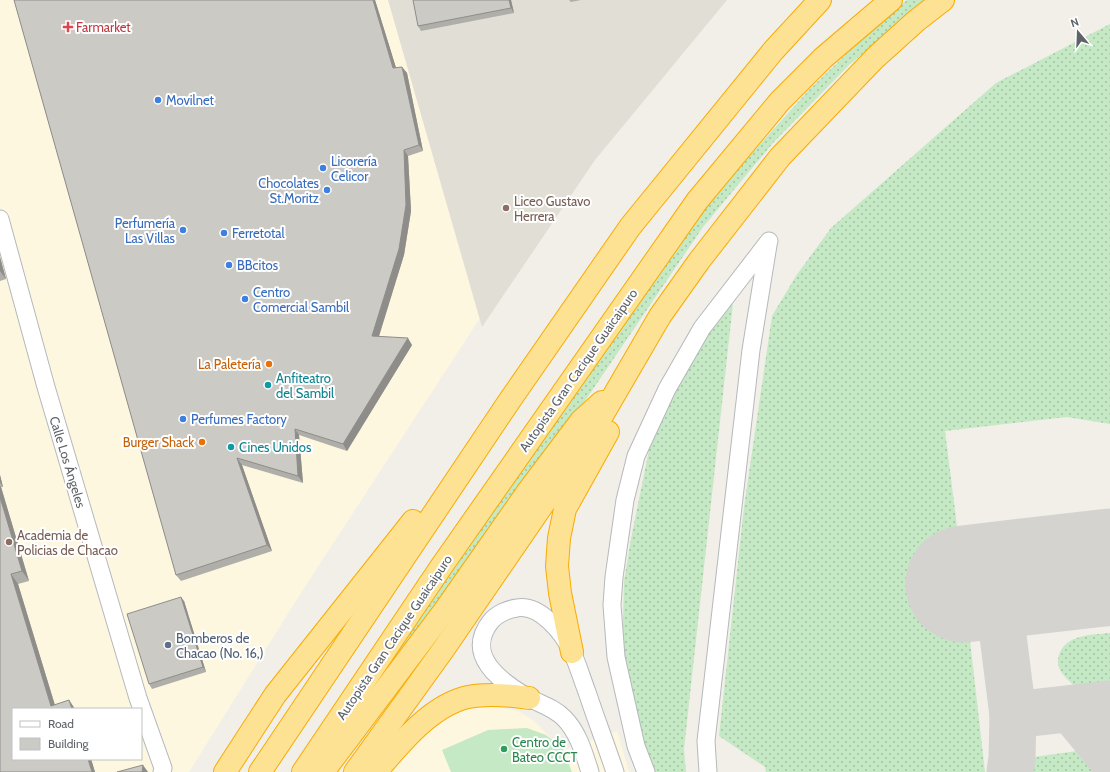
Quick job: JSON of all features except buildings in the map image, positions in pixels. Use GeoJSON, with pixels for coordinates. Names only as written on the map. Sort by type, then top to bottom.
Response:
{"type":"FeatureCollection","features":[{"type":"Feature","properties":{"kind":"highway"},"geometry":{"type":"LineString","coordinates":[[260,772],[510,400],[630,227],[773,51],[820,0]]}},
{"type":"Feature","properties":{"kind":"highway","name":"Autopista Gran Cacique Guaicaipuro"},"geometry":{"type":"LineString","coordinates":[[303,772],[441,567],[697,202],[780,101],[823,58],[891,0]]}},
{"type":"Feature","properties":{"kind":"highway"},"geometry":{"type":"LineString","coordinates":[[355,772],[443,650],[588,439],[617,387],[660,316],[694,267],[780,157],[874,58],[916,21],[943,0]]}},
{"type":"Feature","properties":{"kind":"highway"},"geometry":{"type":"LineString","coordinates":[[572,652],[560,593],[557,566],[559,538],[565,509],[620,410],[617,387]]}},
{"type":"Feature","properties":{"kind":"highway"},"geometry":{"type":"LineString","coordinates":[[320,772],[329,764],[390,684],[581,421],[617,387]]}},
{"type":"Feature","properties":{"kind":"highway"},"geometry":{"type":"LineString","coordinates":[[225,772],[275,695],[510,400]]}},
{"type":"Feature","properties":{"kind":"highway"},"geometry":{"type":"LineString","coordinates":[[376,772],[421,725],[440,710],[467,698],[508,695],[529,698]]}},
{"type":"Feature","properties":{"kind":"street","name":"Calle Los Ángeles"},"geometry":{"type":"LineString","coordinates":[[0,219],[46,387],[142,708]]}},
{"type":"Feature","properties":{"kind":"street"},"geometry":{"type":"LineString","coordinates":[[646,772],[636,746],[616,657],[612,605],[613,584],[625,500],[636,456],[667,389],[702,328],[769,241],[751,350],[745,397],[706,741],[708,772]]}},
{"type":"Feature","properties":{"kind":"street"},"geometry":{"type":"LineString","coordinates":[[590,772],[573,730],[564,718],[554,710],[529,698],[498,678],[486,663],[481,642],[483,631],[493,618],[510,609],[525,607],[540,613],[555,627],[572,652],[615,772]]}},
{"type":"Feature","properties":{"kind":"street","name":"Calle Los Ángeles"},"geometry":{"type":"LineString","coordinates":[[142,709],[163,768],[162,772]]}},
{"type":"Feature","properties":{"kind":"shaded area"},"geometry":{"type":"Polygon","coordinates":[[[0,0],[389,0],[480,318],[304,588],[189,772],[0,772],[0,0]]]}},
{"type":"Feature","properties":{"kind":"shaded area","name":"Liceo Gustavo Herrera"},"geometry":{"type":"Polygon","coordinates":[[[388,0],[727,0],[595,160],[482,327],[388,0]]]}},
{"type":"Feature","properties":{"kind":"shaded area"},"geometry":{"type":"Polygon","coordinates":[[[486,705],[518,711],[534,721],[563,750],[617,731],[629,772],[380,772],[447,710],[486,705]]]}},
{"type":"Feature","properties":{"kind":"green space"},"geometry":{"type":"Polygon","coordinates":[[[907,0],[927,0],[849,65],[773,143],[703,227],[587,398],[354,713],[649,284],[714,195],[809,90],[885,17],[907,0]]]}},
{"type":"Feature","properties":{"kind":"green space"},"geometry":{"type":"Polygon","coordinates":[[[1110,24],[1110,424],[1067,417],[945,431],[985,772],[766,772],[765,767],[719,736],[744,507],[772,316],[796,276],[831,228],[996,83],[1110,24]]]}},
{"type":"Feature","properties":{"kind":"green space"},"geometry":{"type":"Polygon","coordinates":[[[735,285],[684,749],[686,772],[650,772],[622,656],[624,581],[631,539],[652,435],[668,396],[735,285]]]}},
{"type":"Feature","properties":{"kind":"green space"},"geometry":{"type":"Polygon","coordinates":[[[1110,633],[1110,684],[1076,688],[1064,676],[1058,666],[1062,648],[1073,639],[1088,635],[1110,633]]]}},
{"type":"Feature","properties":{"kind":"green space","name":"Centro de Bateo CCCT"},"geometry":{"type":"Polygon","coordinates":[[[527,728],[546,735],[562,747],[572,772],[451,772],[442,750],[488,730],[527,728]]]}},
{"type":"Feature","properties":{"kind":"green space"},"geometry":{"type":"Polygon","coordinates":[[[1077,751],[1089,755],[1100,772],[1023,772],[1028,762],[1034,757],[1077,751]]]}},
{"type":"Feature","properties":{"kind":"taxiway"},"geometry":{"type":"LineString","coordinates":[[996,581],[1013,715],[1110,704]]}},
{"type":"Feature","properties":{"kind":"taxiway"},"geometry":{"type":"LineString","coordinates":[[1071,709],[1110,756]]}},
{"type":"Feature","properties":{"kind":"taxiway"},"geometry":{"type":"LineString","coordinates":[[1010,772],[1012,758],[1013,715]]}},
{"type":"Feature","properties":{"kind":"runway"},"geometry":{"type":"LineString","coordinates":[[964,584],[1110,567]]}},
{"type":"Feature","properties":{"kind":"place","name":"Farmarket"},"geometry":{"type":"Point","coordinates":[68,27]}},
{"type":"Feature","properties":{"kind":"place","name":"Movilnet"},"geometry":{"type":"Point","coordinates":[158,100]}},
{"type":"Feature","properties":{"kind":"place","name":"Licorería Celicor"},"geometry":{"type":"Point","coordinates":[323,168]}},
{"type":"Feature","properties":{"kind":"place","name":"Chocolates St.Moritz"},"geometry":{"type":"Point","coordinates":[327,190]}},
{"type":"Feature","properties":{"kind":"place","name":"Liceo Gustavo Herrera"},"geometry":{"type":"Point","coordinates":[506,208]}},
{"type":"Feature","properties":{"kind":"place","name":"Perfumería Las Villas"},"geometry":{"type":"Point","coordinates":[183,230]}},
{"type":"Feature","properties":{"kind":"place","name":"Ferretotal"},"geometry":{"type":"Point","coordinates":[224,233]}},
{"type":"Feature","properties":{"kind":"place","name":"BBcitos"},"geometry":{"type":"Point","coordinates":[229,265]}},
{"type":"Feature","properties":{"kind":"place","name":"Centro Comercial Sambil"},"geometry":{"type":"Point","coordinates":[245,299]}},
{"type":"Feature","properties":{"kind":"place","name":"La Paletería"},"geometry":{"type":"Point","coordinates":[269,364]}},
{"type":"Feature","properties":{"kind":"place","name":"Anfiteatro del Sambil"},"geometry":{"type":"Point","coordinates":[268,385]}},
{"type":"Feature","properties":{"kind":"place","name":"Perfumes Factory"},"geometry":{"type":"Point","coordinates":[183,419]}},
{"type":"Feature","properties":{"kind":"place","name":"Burger Shack"},"geometry":{"type":"Point","coordinates":[202,442]}},
{"type":"Feature","properties":{"kind":"place","name":"Cines Unidos"},"geometry":{"type":"Point","coordinates":[231,447]}},
{"type":"Feature","properties":{"kind":"place","name":"Academia de Policias de Chacao"},"geometry":{"type":"Point","coordinates":[9,542]}},
{"type":"Feature","properties":{"kind":"place","name":"Bomberos de Chacao (No. 16,)"},"geometry":{"type":"Point","coordinates":[168,645]}},
{"type":"Feature","properties":{"kind":"place","name":"Centro de Bateo CCCT"},"geometry":{"type":"Point","coordinates":[504,749]}}]}
